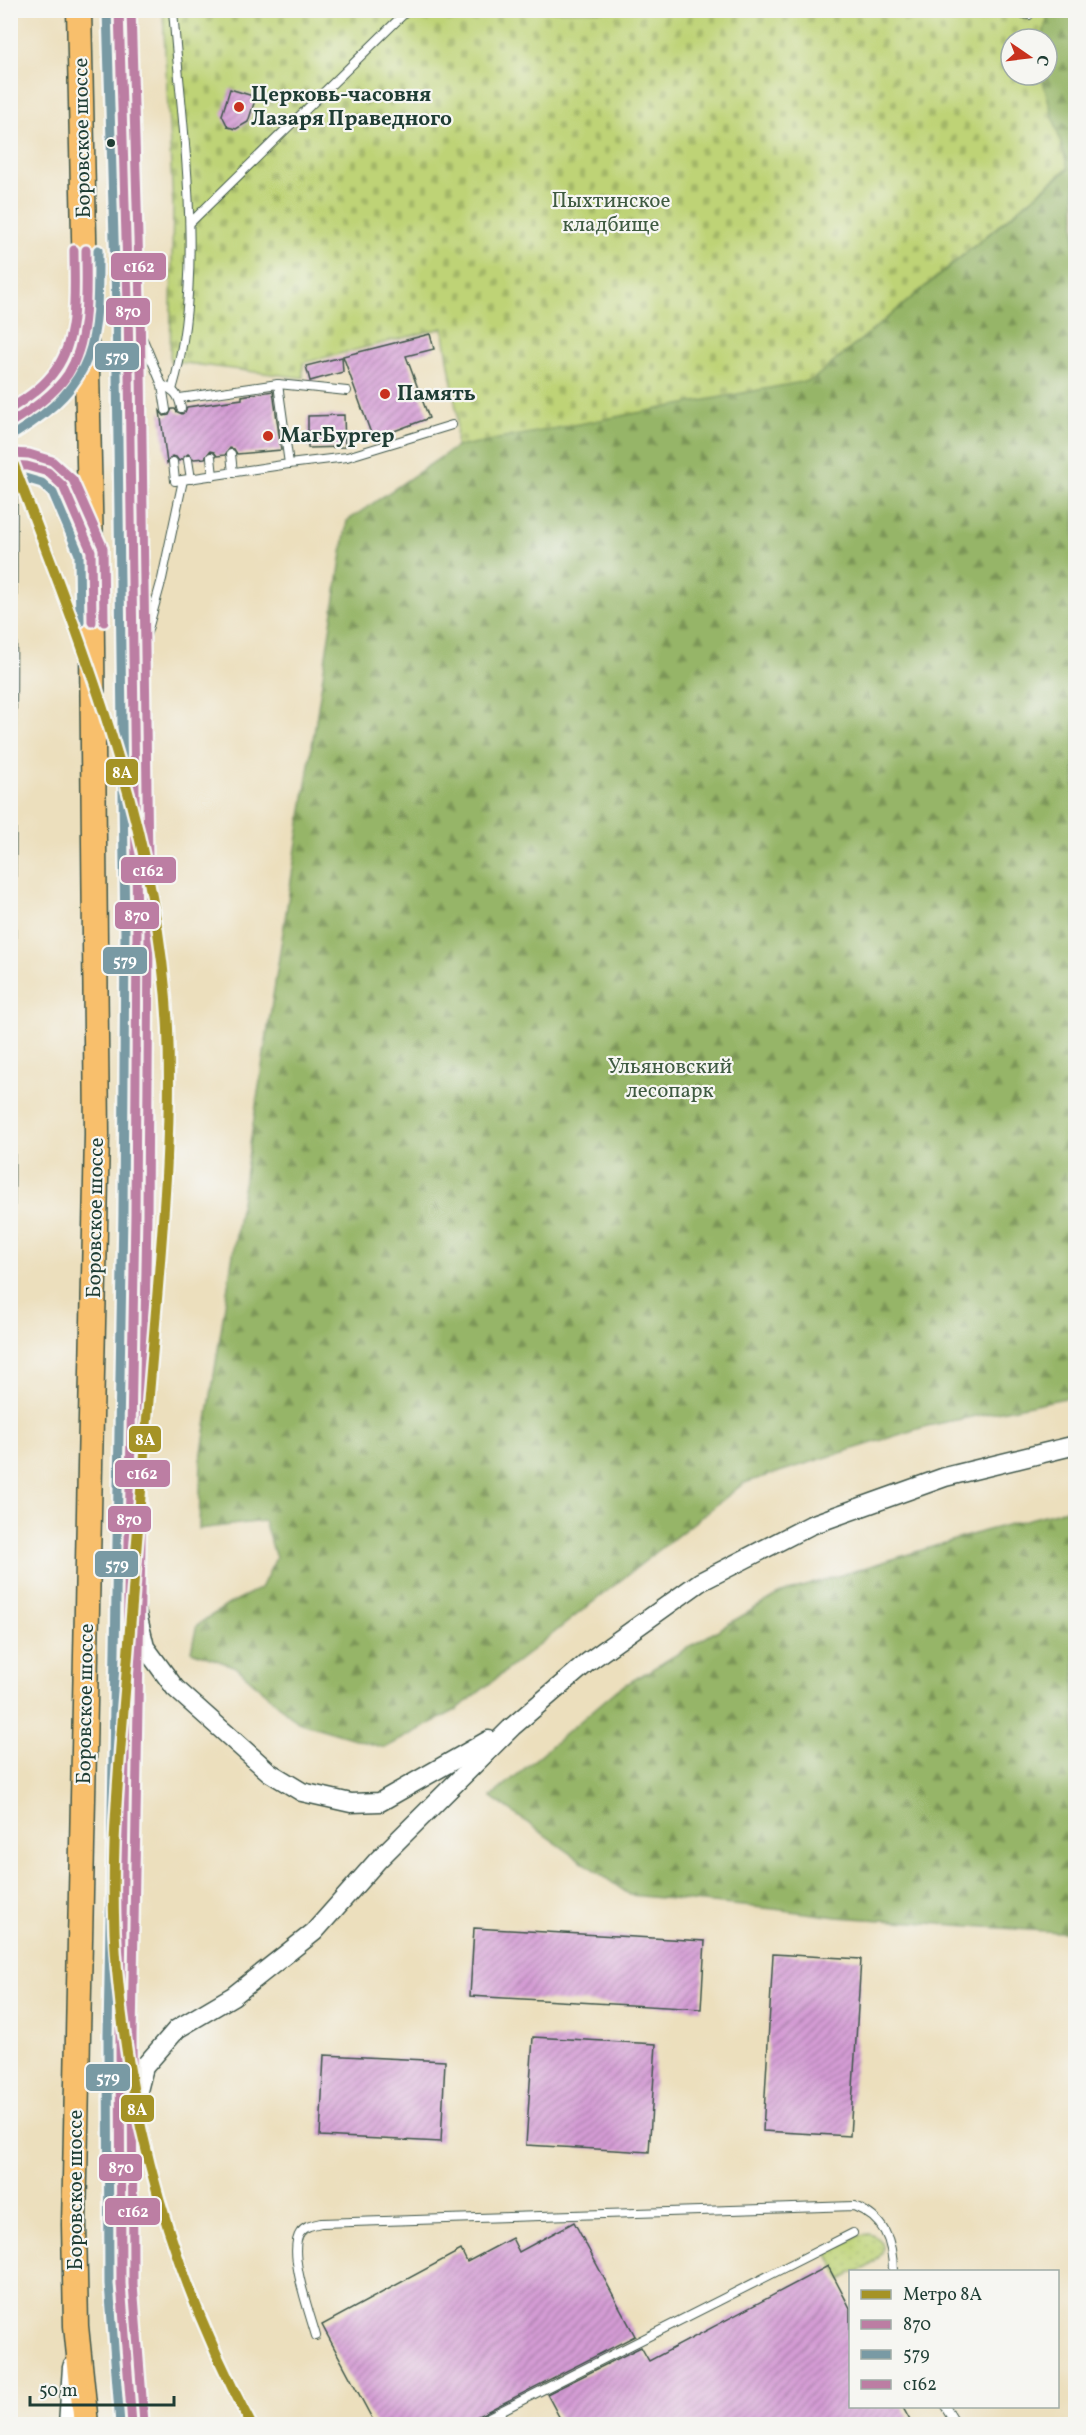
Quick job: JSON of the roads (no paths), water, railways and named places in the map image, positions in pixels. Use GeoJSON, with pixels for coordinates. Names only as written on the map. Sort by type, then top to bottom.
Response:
{"type":"FeatureCollection","features":[{"type":"Feature","properties":{"kind":"main road","name":"Боровское шоссе"},"geometry":{"type":"LineString","coordinates":[[79,10],[91,551],[97,1134],[75,2164],[76,2326],[86,2424]]}},
{"type":"Feature","properties":{"kind":"main road","name":"Боровское шоссе"},"geometry":{"type":"LineString","coordinates":[[119,10],[128,302],[136,945],[129,1580],[120,2034],[122,2284],[132,2424]]}},
{"type":"Feature","properties":{"kind":"street"},"geometry":{"type":"LineString","coordinates":[[10,423],[50,394],[71,368],[87,310]]}},
{"type":"Feature","properties":{"kind":"street"},"geometry":{"type":"LineString","coordinates":[[12,465],[27,466],[48,472],[63,486],[91,551]]}},
{"type":"Feature","properties":{"kind":"street"},"geometry":{"type":"LineString","coordinates":[[120,2163],[144,2067],[177,2029],[233,1996],[314,1932],[378,1860],[512,1727],[588,1662],[700,1582],[811,1525],[945,1477],[1076,1445]]}},
{"type":"Feature","properties":{"kind":"street"},"geometry":{"type":"LineString","coordinates":[[129,1580],[144,1647],[175,1688],[269,1772],[302,1792],[351,1803],[380,1802],[512,1727]]}},
{"type":"Feature","properties":{"kind":"street"},"geometry":{"type":"LineString","coordinates":[[68,2424],[76,2326]]}},
{"type":"Feature","properties":{"kind":"lane"},"geometry":{"type":"LineString","coordinates":[[172,390],[180,362],[186,321],[190,223],[173,10]]}},
{"type":"Feature","properties":{"kind":"lane"},"geometry":{"type":"LineString","coordinates":[[190,223],[408,10]]}},
{"type":"Feature","properties":{"kind":"lane"},"geometry":{"type":"LineString","coordinates":[[1004,10],[1029,15]]}},
{"type":"Feature","properties":{"kind":"lane"},"geometry":{"type":"LineString","coordinates":[[128,302],[162,385],[166,410]]}},
{"type":"Feature","properties":{"kind":"lane"},"geometry":{"type":"LineString","coordinates":[[180,398],[278,384],[347,391]]}},
{"type":"Feature","properties":{"kind":"lane"},"geometry":{"type":"LineString","coordinates":[[278,384],[289,464]]}},
{"type":"Feature","properties":{"kind":"lane"},"geometry":{"type":"LineString","coordinates":[[162,385],[172,390],[180,398],[181,408]]}},
{"type":"Feature","properties":{"kind":"lane"},"geometry":{"type":"LineString","coordinates":[[223,392],[224,402]]}},
{"type":"Feature","properties":{"kind":"lane"},"geometry":{"type":"LineString","coordinates":[[203,395],[204,405]]}},
{"type":"Feature","properties":{"kind":"lane"},"geometry":{"type":"LineString","coordinates":[[173,462],[175,481],[187,480],[347,457],[452,425]]}},
{"type":"Feature","properties":{"kind":"lane"},"geometry":{"type":"LineString","coordinates":[[231,454],[233,473]]}},
{"type":"Feature","properties":{"kind":"lane"},"geometry":{"type":"LineString","coordinates":[[211,457],[213,476]]}},
{"type":"Feature","properties":{"kind":"lane"},"geometry":{"type":"LineString","coordinates":[[133,684],[187,480],[188,460]]}},
{"type":"Feature","properties":{"kind":"lane"},"geometry":{"type":"LineString","coordinates":[[10,1274],[12,465]]}},
{"type":"Feature","properties":{"kind":"lane"},"geometry":{"type":"LineString","coordinates":[[316,2336],[297,2264],[296,2248],[301,2232],[307,2227],[321,2223],[854,2206],[868,2212],[881,2226],[889,2241],[893,2270]]}},
{"type":"Feature","properties":{"kind":"lane"},"geometry":{"type":"LineString","coordinates":[[475,2424],[853,2233]]}},
{"type":"Feature","properties":{"kind":"lane"},"geometry":{"type":"LineString","coordinates":[[946,2408],[956,2424]]}},
{"type":"Feature","properties":{"kind":"lane"},"geometry":{"type":"LineString","coordinates":[[499,2412],[506,2424]]}},
{"type":"Feature","properties":{"kind":"metro line","name":"8А"},"geometry":{"type":"LineString","coordinates":[[10,455],[89,666],[112,737],[149,881],[161,954],[169,1066],[166,1176],[118,1781],[114,1856],[117,1970],[133,2089],[161,2204],[200,2316],[251,2424]]}},
{"type":"Feature","properties":{"kind":"place","name":"Церковь-часовня Лазаря Праведного"},"geometry":{"type":"Point","coordinates":[239,107]}},
{"type":"Feature","properties":{"kind":"place","name":"Память"},"geometry":{"type":"Point","coordinates":[385,394]}},
{"type":"Feature","properties":{"kind":"place","name":"МагБургер"},"geometry":{"type":"Point","coordinates":[268,436]}},
{"type":"Feature","properties":{"kind":"park label","name":"Пыхтинское кладбище"},"geometry":{"type":"Point","coordinates":[611,213]}},
{"type":"Feature","properties":{"kind":"park label","name":"Ульяновский лесопарк"},"geometry":{"type":"Point","coordinates":[670,1079]}}]}
